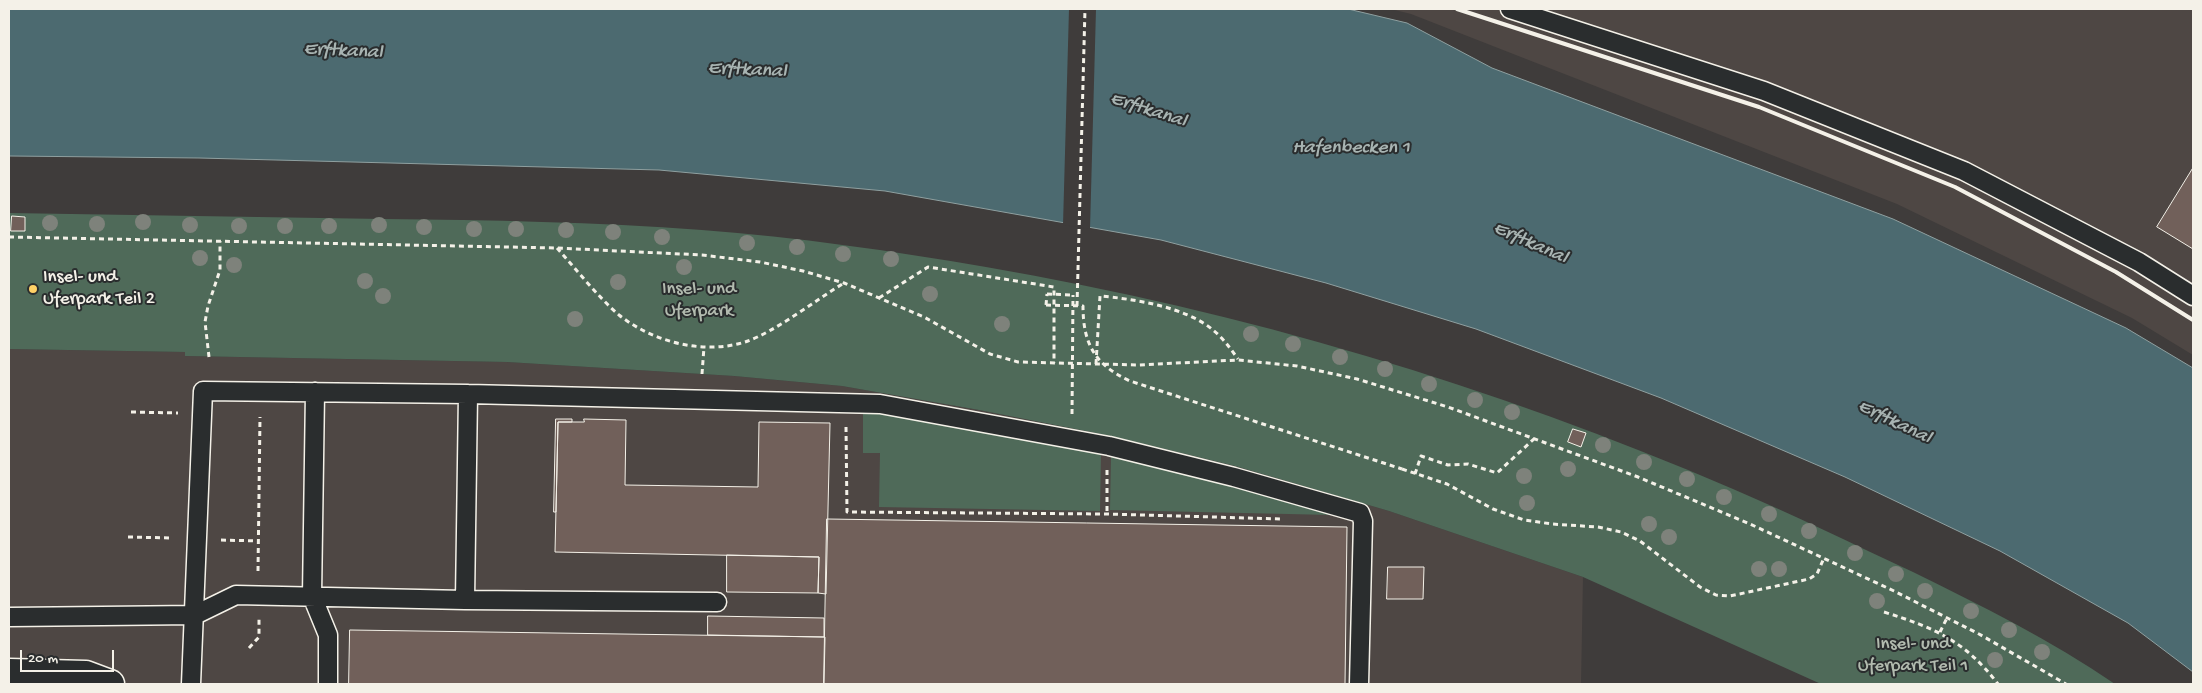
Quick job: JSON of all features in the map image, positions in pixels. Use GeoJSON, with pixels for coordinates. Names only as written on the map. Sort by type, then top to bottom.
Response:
{"type":"FeatureCollection","features":[{"type":"Feature","properties":{"kind":"street"},"geometry":{"type":"LineString","coordinates":[[9,673],[86,675],[110,684]]}},
{"type":"Feature","properties":{"kind":"lane"},"geometry":{"type":"LineString","coordinates":[[1510,9],[1764,91],[1964,171],[2139,262],[2193,296]]}},
{"type":"Feature","properties":{"kind":"lane"},"geometry":{"type":"LineString","coordinates":[[191,684],[203,391],[468,394],[880,404],[1108,446],[1234,477],[1360,513],[1363,521],[1359,684]]}},
{"type":"Feature","properties":{"kind":"lane"},"geometry":{"type":"LineString","coordinates":[[315,392],[312,596],[328,635],[328,684]]}},
{"type":"Feature","properties":{"kind":"lane"},"geometry":{"type":"LineString","coordinates":[[465,600],[468,394]]}},
{"type":"Feature","properties":{"kind":"lane"},"geometry":{"type":"LineString","coordinates":[[9,617],[195,615],[236,595],[465,600],[717,602]]}},
{"type":"Feature","properties":{"kind":"path"},"geometry":{"type":"LineString","coordinates":[[1077,306],[1085,9]]}},
{"type":"Feature","properties":{"kind":"path"},"geometry":{"type":"LineString","coordinates":[[9,236],[557,248],[702,256],[760,262],[803,271],[844,283],[924,317],[990,354],[1018,362],[1138,365],[1238,360],[1297,366],[1357,379],[1448,407],[1535,438],[1638,477],[1750,524],[1947,618],[2066,684]]}},
{"type":"Feature","properties":{"kind":"path"},"geometry":{"type":"LineString","coordinates":[[209,357],[205,322],[208,306],[220,270],[220,241]]}},
{"type":"Feature","properties":{"kind":"path"},"geometry":{"type":"LineString","coordinates":[[557,248],[618,314],[632,324],[656,336],[687,346],[704,347],[745,342],[762,334],[844,283]]}},
{"type":"Feature","properties":{"kind":"path"},"geometry":{"type":"LineString","coordinates":[[879,298],[928,267],[1054,287],[1054,363]]}},
{"type":"Feature","properties":{"kind":"path"},"geometry":{"type":"LineString","coordinates":[[1072,343],[1073,294],[1047,294],[1046,305],[1077,306],[1083,306],[1083,324],[1089,344],[1100,361],[1114,374],[1139,384],[1447,484],[1493,509],[1524,520],[1598,527],[1621,532],[1640,541],[1700,587],[1716,595],[1730,596],[1809,579],[1817,574],[1824,558]]}},
{"type":"Feature","properties":{"kind":"path"},"geometry":{"type":"LineString","coordinates":[[1096,364],[1100,296],[1125,298],[1161,306],[1190,316],[1211,328],[1226,342],[1238,360]]}},
{"type":"Feature","properties":{"kind":"path"},"geometry":{"type":"LineString","coordinates":[[702,374],[704,347]]}},
{"type":"Feature","properties":{"kind":"path"},"geometry":{"type":"LineString","coordinates":[[249,648],[258,637],[260,414]]}},
{"type":"Feature","properties":{"kind":"path"},"geometry":{"type":"LineString","coordinates":[[846,419],[847,512],[1107,514],[1284,519]]}},
{"type":"Feature","properties":{"kind":"path"},"geometry":{"type":"LineString","coordinates":[[1416,474],[1421,456],[1448,465],[1468,464],[1497,473],[1535,438]]}},
{"type":"Feature","properties":{"kind":"path"},"geometry":{"type":"LineString","coordinates":[[1884,612],[1940,632],[1962,645],[1998,684]]}},
{"type":"Feature","properties":{"kind":"path"},"geometry":{"type":"LineString","coordinates":[[1940,632],[1947,618]]}},
{"type":"Feature","properties":{"kind":"shaded area"},"geometry":{"type":"Polygon","coordinates":[[[1391,9],[2193,9],[2193,355],[2132,318],[1897,204],[1411,14],[1391,9]]]}},
{"type":"Feature","properties":{"kind":"shaded area"},"geometry":{"type":"Polygon","coordinates":[[[9,349],[185,352],[185,356],[507,362],[734,376],[842,386],[1111,436],[1235,466],[1389,511],[1583,577],[1581,684],[9,684],[9,349]]]}},
{"type":"Feature","properties":{"kind":"green space","name":"Insel- und Uferpark"},"geometry":{"type":"Polygon","coordinates":[[[9,213],[503,221],[702,230],[844,245],[915,255],[1083,285],[1178,306],[1366,356],[1459,385],[1642,451],[1801,519],[1913,572],[2041,638],[2115,684],[1821,684],[1583,577],[1389,511],[1235,466],[1111,436],[842,386],[734,376],[507,362],[185,356],[185,352],[9,349],[9,213]]]}},
{"type":"Feature","properties":{"kind":"green space"},"geometry":{"type":"Polygon","coordinates":[[[863,414],[889,414],[1038,440],[1101,454],[1100,511],[879,507],[880,453],[863,453],[863,414]]]}},
{"type":"Feature","properties":{"kind":"green space"},"geometry":{"type":"Polygon","coordinates":[[[1111,456],[1238,487],[1332,515],[1110,510],[1111,456]]]}},
{"type":"Feature","properties":{"kind":"water","name":"Hafenbecken 1"},"geometry":{"type":"Polygon","coordinates":[[[9,9],[1348,9],[1407,23],[1492,68],[1893,219],[2126,328],[2193,368],[2193,672],[2128,623],[2000,551],[1845,477],[1661,398],[1476,329],[1326,283],[1161,240],[885,191],[659,170],[199,158],[9,156],[9,9]]]}},
{"type":"Feature","properties":{"kind":"pier"},"geometry":{"type":"Polygon","coordinates":[[[1069,9],[1096,9],[1090,229],[1063,225],[1069,9]]]}},
{"type":"Feature","properties":{"kind":"building"},"geometry":{"type":"Polygon","coordinates":[[[2193,168],[2193,249],[2157,227],[2193,168]]]}},
{"type":"Feature","properties":{"kind":"building"},"geometry":{"type":"Polygon","coordinates":[[[12,216],[25,217],[25,231],[11,231],[12,216]]]}},
{"type":"Feature","properties":{"kind":"building"},"geometry":{"type":"Polygon","coordinates":[[[556,419],[572,419],[572,422],[558,422],[556,512],[554,512],[556,419]]]}},
{"type":"Feature","properties":{"kind":"building"},"geometry":{"type":"Polygon","coordinates":[[[584,419],[626,420],[625,485],[758,487],[759,422],[830,423],[826,594],[818,593],[819,557],[555,552],[558,422],[584,422],[584,419]]]}},
{"type":"Feature","properties":{"kind":"building"},"geometry":{"type":"Polygon","coordinates":[[[1573,429],[1586,433],[1581,447],[1568,442],[1573,429]]]}},
{"type":"Feature","properties":{"kind":"building"},"geometry":{"type":"Polygon","coordinates":[[[827,519],[1347,527],[1345,684],[824,684],[827,519]]]}},
{"type":"Feature","properties":{"kind":"building"},"geometry":{"type":"Polygon","coordinates":[[[727,555],[819,557],[818,593],[727,592],[727,555]]]}},
{"type":"Feature","properties":{"kind":"building"},"geometry":{"type":"Polygon","coordinates":[[[1388,567],[1424,567],[1423,599],[1387,599],[1388,567]]]}},
{"type":"Feature","properties":{"kind":"building"},"geometry":{"type":"Polygon","coordinates":[[[708,616],[824,618],[824,637],[708,635],[708,616]]]}},
{"type":"Feature","properties":{"kind":"building"},"geometry":{"type":"Polygon","coordinates":[[[350,630],[825,637],[824,684],[349,684],[350,630]]]}},
{"type":"Feature","properties":{"kind":"railway"},"geometry":{"type":"LineString","coordinates":[[1457,9],[1759,107],[1955,187],[2116,272],[2193,320]]}},
{"type":"Feature","properties":{"kind":"place","name":"Insel- und Uferpark Teil 2"},"geometry":{"type":"Point","coordinates":[33,289]}},
{"type":"Feature","properties":{"kind":"water label","name":"Erftkanal"},"geometry":{"type":"Point","coordinates":[343,52]}},
{"type":"Feature","properties":{"kind":"water label","name":"Erftkanal"},"geometry":{"type":"Point","coordinates":[747,71]}},
{"type":"Feature","properties":{"kind":"water label","name":"Erftkanal"},"geometry":{"type":"Point","coordinates":[1148,111]}},
{"type":"Feature","properties":{"kind":"water label","name":"Erftkanal"},"geometry":{"type":"Point","coordinates":[1530,244]}},
{"type":"Feature","properties":{"kind":"water label","name":"Erftkanal"},"geometry":{"type":"Point","coordinates":[1894,423]}},
{"type":"Feature","properties":{"kind":"park label","name":"Insel- und Uferpark Teil 1"},"geometry":{"type":"Point","coordinates":[1913,656]}}]}
